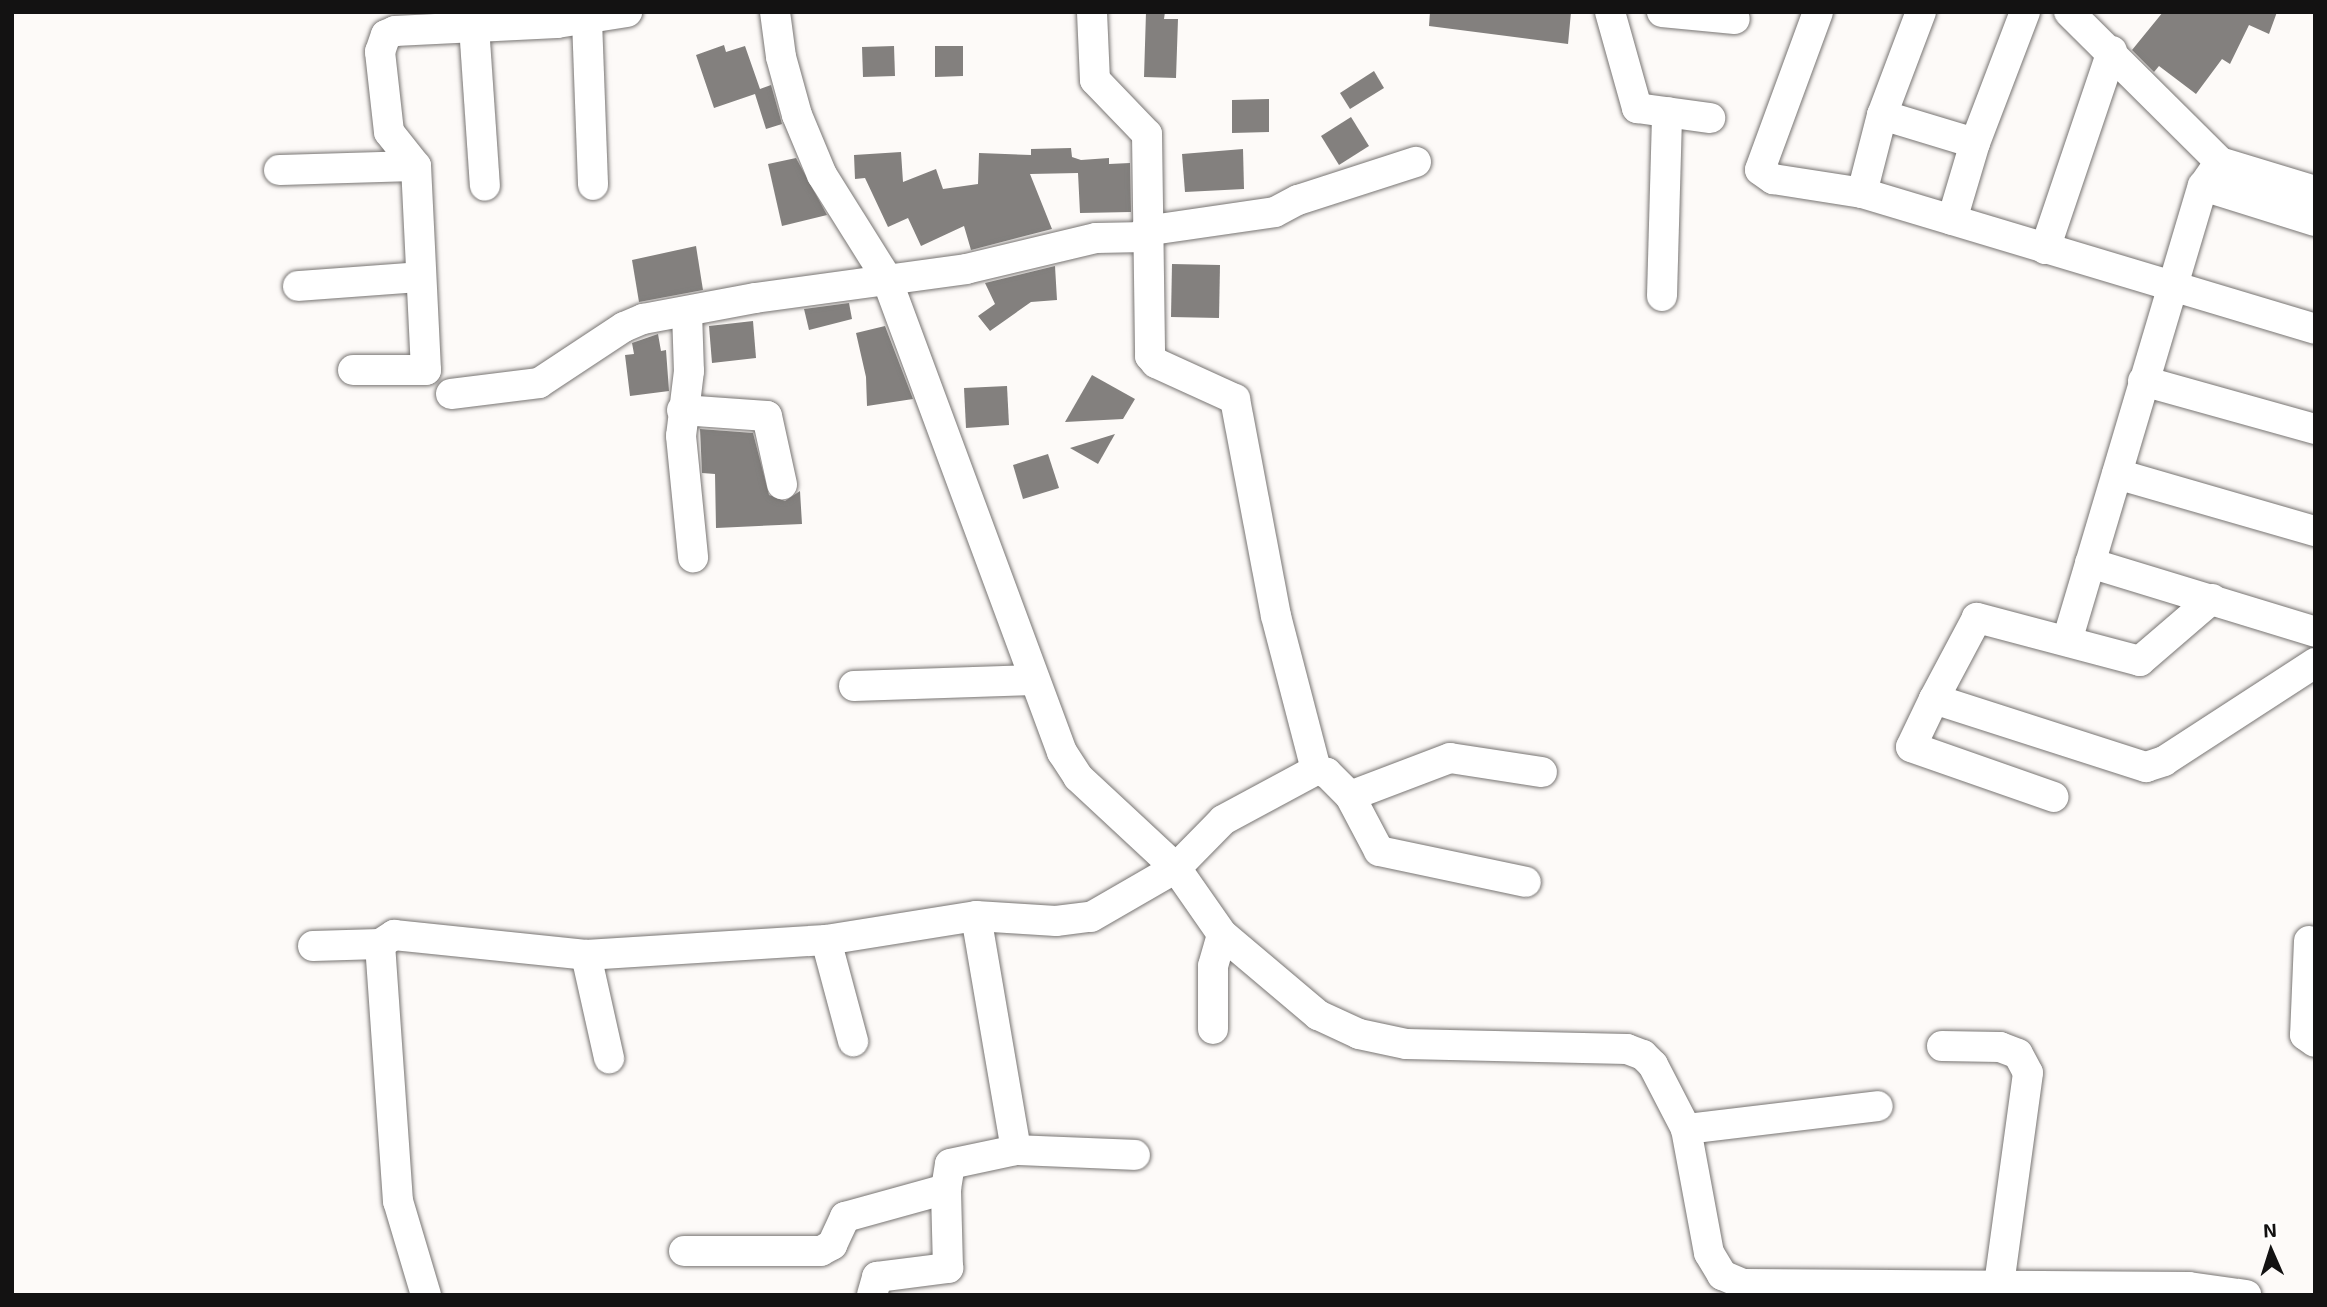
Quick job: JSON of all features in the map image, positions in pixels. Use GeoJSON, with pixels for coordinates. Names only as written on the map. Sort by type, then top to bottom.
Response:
{"type":"FeatureCollection","features":[{"type":"Feature","properties":{"kind":"street"},"geometry":{"type":"LineString","coordinates":[[353,370],[426,370],[416,166],[389,132],[382,41],[395,30],[587,20],[627,12]]}},
{"type":"Feature","properties":{"kind":"street"},"geometry":{"type":"LineString","coordinates":[[775,12],[780,57],[812,151],[855,233],[886,277],[1034,680],[1062,752],[1078,777],[1176,868],[1222,933],[1318,1015],[1359,1034],[1406,1044],[1627,1049],[1643,1055],[1653,1065],[1686,1129],[1709,1253],[1722,1275],[1743,1284]]}},
{"type":"Feature","properties":{"kind":"street"},"geometry":{"type":"LineString","coordinates":[[1092,12],[1095,80],[1147,134],[1145,234],[1150,356],[1156,363],[1229,393],[1237,406],[1276,616],[1316,770]]}},
{"type":"Feature","properties":{"kind":"street"},"geometry":{"type":"LineString","coordinates":[[1609,12],[1637,108],[1710,118]]}},
{"type":"Feature","properties":{"kind":"street"},"geometry":{"type":"LineString","coordinates":[[1662,12],[1735,19]]}},
{"type":"Feature","properties":{"kind":"street"},"geometry":{"type":"LineString","coordinates":[[1818,12],[1760,170],[1773,178],[1862,193],[2315,329]]}},
{"type":"Feature","properties":{"kind":"street"},"geometry":{"type":"LineString","coordinates":[[1862,193],[1882,114],[1921,12]]}},
{"type":"Feature","properties":{"kind":"street"},"geometry":{"type":"LineString","coordinates":[[1952,220],[1975,143],[2025,12]]}},
{"type":"Feature","properties":{"kind":"street"},"geometry":{"type":"LineString","coordinates":[[2068,12],[2112,51],[2220,162],[2315,191]]}},
{"type":"Feature","properties":{"kind":"street"},"geometry":{"type":"LineString","coordinates":[[587,20],[593,185]]}},
{"type":"Feature","properties":{"kind":"street"},"geometry":{"type":"LineString","coordinates":[[474,26],[485,186]]}},
{"type":"Feature","properties":{"kind":"street"},"geometry":{"type":"LineString","coordinates":[[2045,249],[2112,51]]}},
{"type":"Feature","properties":{"kind":"street"},"geometry":{"type":"LineString","coordinates":[[1662,296],[1667,112]]}},
{"type":"Feature","properties":{"kind":"street"},"geometry":{"type":"LineString","coordinates":[[1882,114],[1975,143]]}},
{"type":"Feature","properties":{"kind":"street"},"geometry":{"type":"LineString","coordinates":[[451,394],[539,383],[624,327],[687,312],[886,277],[966,269],[1096,238],[1145,234],[1275,212],[1416,162]]}},
{"type":"Feature","properties":{"kind":"street"},"geometry":{"type":"LineString","coordinates":[[2067,641],[2203,186],[2220,162]]}},
{"type":"Feature","properties":{"kind":"street"},"geometry":{"type":"LineString","coordinates":[[279,170],[416,166]]}},
{"type":"Feature","properties":{"kind":"street"},"geometry":{"type":"LineString","coordinates":[[2203,186],[2315,221]]}},
{"type":"Feature","properties":{"kind":"street"},"geometry":{"type":"LineString","coordinates":[[298,286],[421,277]]}},
{"type":"Feature","properties":{"kind":"street"},"geometry":{"type":"LineString","coordinates":[[687,312],[689,371],[682,410],[693,557]]}},
{"type":"Feature","properties":{"kind":"street"},"geometry":{"type":"LineString","coordinates":[[2143,381],[2315,429]]}},
{"type":"Feature","properties":{"kind":"street"},"geometry":{"type":"LineString","coordinates":[[682,410],[767,416],[782,484]]}},
{"type":"Feature","properties":{"kind":"street"},"geometry":{"type":"LineString","coordinates":[[2117,474],[2315,531]]}},
{"type":"Feature","properties":{"kind":"street"},"geometry":{"type":"LineString","coordinates":[[2090,563],[2212,598],[2315,632]]}},
{"type":"Feature","properties":{"kind":"street"},"geometry":{"type":"LineString","coordinates":[[2054,797],[1911,747],[1977,618],[2140,661],[2212,598]]}},
{"type":"Feature","properties":{"kind":"street"},"geometry":{"type":"LineString","coordinates":[[1934,699],[2146,767],[2164,761],[2315,663]]}},
{"type":"Feature","properties":{"kind":"street"},"geometry":{"type":"LineString","coordinates":[[854,686],[1034,680]]}},
{"type":"Feature","properties":{"kind":"street"},"geometry":{"type":"LineString","coordinates":[[1350,796],[1450,758],[1542,772]]}},
{"type":"Feature","properties":{"kind":"street"},"geometry":{"type":"LineString","coordinates":[[1316,770],[1326,774],[1350,796],[1379,851],[1526,882]]}},
{"type":"Feature","properties":{"kind":"street"},"geometry":{"type":"LineString","coordinates":[[313,946],[380,944],[394,935],[586,955],[826,940],[976,916],[1056,921],[1091,917],[1176,868],[1223,820],[1316,770]]}},
{"type":"Feature","properties":{"kind":"street"},"geometry":{"type":"LineString","coordinates":[[976,916],[1016,1150]]}},
{"type":"Feature","properties":{"kind":"street"},"geometry":{"type":"LineString","coordinates":[[1213,1029],[1213,966],[1222,933]]}},
{"type":"Feature","properties":{"kind":"street"},"geometry":{"type":"LineString","coordinates":[[826,940],[853,1041]]}},
{"type":"Feature","properties":{"kind":"street"},"geometry":{"type":"LineString","coordinates":[[2309,941],[2305,1035],[2315,1042]]}},
{"type":"Feature","properties":{"kind":"street"},"geometry":{"type":"LineString","coordinates":[[380,944],[398,1201],[426,1295]]}},
{"type":"Feature","properties":{"kind":"street"},"geometry":{"type":"LineString","coordinates":[[586,955],[609,1058]]}},
{"type":"Feature","properties":{"kind":"street"},"geometry":{"type":"LineString","coordinates":[[1942,1046],[2000,1047],[2018,1054],[2028,1073],[1999,1286]]}},
{"type":"Feature","properties":{"kind":"street"},"geometry":{"type":"LineString","coordinates":[[1686,1129],[1878,1105]]}},
{"type":"Feature","properties":{"kind":"street"},"geometry":{"type":"LineString","coordinates":[[872,1295],[877,1277],[948,1268],[946,1189],[950,1164],[1016,1150],[1135,1155]]}},
{"type":"Feature","properties":{"kind":"street"},"geometry":{"type":"LineString","coordinates":[[684,1251],[827,1249],[845,1217],[946,1189]]}},
{"type":"Feature","properties":{"kind":"street"},"geometry":{"type":"LineString","coordinates":[[1710,1295],[1743,1284],[2189,1287],[2246,1295]]}},
{"type":"Feature","properties":{"kind":"building"},"geometry":{"type":"Polygon","coordinates":[[[1146,12],[1165,12],[1164,19],[1178,19],[1176,78],[1144,77],[1146,12]]]}},
{"type":"Feature","properties":{"kind":"building"},"geometry":{"type":"Polygon","coordinates":[[[1430,12],[1571,12],[1568,44],[1429,26],[1430,12]]]}},
{"type":"Feature","properties":{"kind":"building"},"geometry":{"type":"Polygon","coordinates":[[[2163,12],[2277,12],[2269,34],[2249,25],[2230,64],[2222,59],[2196,94],[2159,66],[2154,72],[2132,50],[2163,12]]]}},
{"type":"Feature","properties":{"kind":"building"},"geometry":{"type":"Polygon","coordinates":[[[724,45],[726,52],[745,46],[760,89],[771,85],[782,124],[766,129],[755,94],[714,108],[696,55],[724,45]]]}},
{"type":"Feature","properties":{"kind":"building"},"geometry":{"type":"Polygon","coordinates":[[[894,46],[895,76],[863,77],[862,47],[894,46]]]}},
{"type":"Feature","properties":{"kind":"building"},"geometry":{"type":"Polygon","coordinates":[[[935,46],[963,46],[963,76],[935,77],[935,46]]]}},
{"type":"Feature","properties":{"kind":"building"},"geometry":{"type":"Polygon","coordinates":[[[1374,71],[1384,88],[1350,109],[1340,93],[1374,71]]]}},
{"type":"Feature","properties":{"kind":"building"},"geometry":{"type":"Polygon","coordinates":[[[1269,99],[1269,132],[1232,133],[1232,100],[1269,99]]]}},
{"type":"Feature","properties":{"kind":"building"},"geometry":{"type":"Polygon","coordinates":[[[1351,117],[1369,146],[1339,165],[1321,136],[1351,117]]]}},
{"type":"Feature","properties":{"kind":"building"},"geometry":{"type":"Polygon","coordinates":[[[1071,148],[1072,157],[1081,160],[1109,158],[1109,164],[1130,163],[1131,212],[1080,213],[1078,173],[1030,174],[1052,229],[971,250],[964,226],[921,246],[908,218],[888,227],[865,178],[855,179],[854,155],[901,152],[903,182],[936,169],[943,189],[978,184],[979,153],[1031,155],[1031,149],[1071,148]]]}},
{"type":"Feature","properties":{"kind":"building"},"geometry":{"type":"Polygon","coordinates":[[[1243,149],[1244,189],[1185,192],[1182,154],[1243,149]]]}},
{"type":"Feature","properties":{"kind":"building"},"geometry":{"type":"Polygon","coordinates":[[[796,158],[827,215],[782,226],[768,164],[796,158]]]}},
{"type":"Feature","properties":{"kind":"building"},"geometry":{"type":"Polygon","coordinates":[[[696,246],[703,290],[639,302],[632,260],[696,246]]]}},
{"type":"Feature","properties":{"kind":"building"},"geometry":{"type":"Polygon","coordinates":[[[1172,264],[1220,265],[1219,318],[1171,317],[1172,264]]]}},
{"type":"Feature","properties":{"kind":"building"},"geometry":{"type":"Polygon","coordinates":[[[1055,266],[1057,300],[1031,302],[990,331],[978,316],[995,304],[985,283],[1055,266]]]}},
{"type":"Feature","properties":{"kind":"building"},"geometry":{"type":"Polygon","coordinates":[[[849,303],[852,319],[809,330],[804,309],[849,303]]]}},
{"type":"Feature","properties":{"kind":"building"},"geometry":{"type":"Polygon","coordinates":[[[753,321],[756,358],[712,363],[709,326],[753,321]]]}},
{"type":"Feature","properties":{"kind":"building"},"geometry":{"type":"Polygon","coordinates":[[[885,326],[913,399],[867,406],[866,377],[856,333],[885,326]]]}},
{"type":"Feature","properties":{"kind":"building"},"geometry":{"type":"Polygon","coordinates":[[[658,334],[661,351],[666,350],[669,391],[630,396],[625,355],[634,354],[632,343],[658,334]]]}},
{"type":"Feature","properties":{"kind":"building"},"geometry":{"type":"Polygon","coordinates":[[[1092,375],[1135,399],[1123,419],[1065,422],[1092,375]]]}},
{"type":"Feature","properties":{"kind":"building"},"geometry":{"type":"Polygon","coordinates":[[[1007,386],[1009,425],[966,428],[964,388],[1007,386]]]}},
{"type":"Feature","properties":{"kind":"building"},"geometry":{"type":"Polygon","coordinates":[[[700,429],[753,433],[769,495],[785,501],[800,491],[802,524],[716,528],[715,474],[702,473],[700,429]]]}},
{"type":"Feature","properties":{"kind":"building"},"geometry":{"type":"Polygon","coordinates":[[[1115,434],[1098,464],[1070,448],[1115,434]]]}},
{"type":"Feature","properties":{"kind":"building"},"geometry":{"type":"Polygon","coordinates":[[[1048,454],[1059,488],[1023,499],[1013,465],[1048,454]]]}}]}
